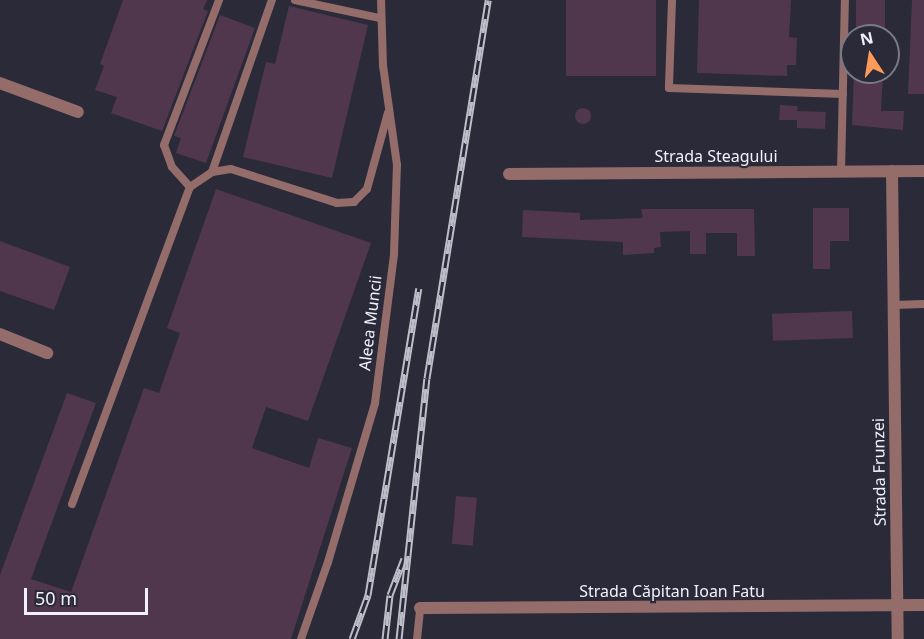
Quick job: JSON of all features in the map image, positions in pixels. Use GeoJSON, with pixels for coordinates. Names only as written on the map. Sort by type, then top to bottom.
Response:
{"type":"FeatureCollection","features":[{"type":"Feature","properties":{"kind":"street"},"geometry":{"type":"LineString","coordinates":[[0,82],[78,112]]}},
{"type":"Feature","properties":{"kind":"street","name":"Strada Frunzei"},"geometry":{"type":"LineString","coordinates":[[892,171],[898,639]]}},
{"type":"Feature","properties":{"kind":"street","name":"Strada Steagului"},"geometry":{"type":"LineString","coordinates":[[509,174],[924,171]]}},
{"type":"Feature","properties":{"kind":"street"},"geometry":{"type":"LineString","coordinates":[[0,334],[47,353]]}},
{"type":"Feature","properties":{"kind":"street","name":"Strada Căpitan Ioan Fatu"},"geometry":{"type":"LineString","coordinates":[[420,608],[924,605]]}},
{"type":"Feature","properties":{"kind":"lane"},"geometry":{"type":"LineString","coordinates":[[190,187],[172,167],[164,145],[219,0]]}},
{"type":"Feature","properties":{"kind":"lane"},"geometry":{"type":"LineString","coordinates":[[212,171],[272,0]]}},
{"type":"Feature","properties":{"kind":"lane"},"geometry":{"type":"LineString","coordinates":[[295,0],[380,18]]}},
{"type":"Feature","properties":{"kind":"lane","name":"Aleea Muncii"},"geometry":{"type":"LineString","coordinates":[[301,639],[328,562],[375,403],[394,254],[398,165],[389,108],[380,18],[381,0]]}},
{"type":"Feature","properties":{"kind":"lane"},"geometry":{"type":"LineString","coordinates":[[672,0],[669,88],[843,94]]}},
{"type":"Feature","properties":{"kind":"lane"},"geometry":{"type":"LineString","coordinates":[[841,172],[845,0]]}},
{"type":"Feature","properties":{"kind":"lane"},"geometry":{"type":"LineString","coordinates":[[72,504],[190,187],[212,171],[231,170],[337,203],[354,202],[367,189],[389,108]]}},
{"type":"Feature","properties":{"kind":"lane"},"geometry":{"type":"LineString","coordinates":[[893,305],[924,304]]}},
{"type":"Feature","properties":{"kind":"lane"},"geometry":{"type":"LineString","coordinates":[[417,639],[420,608]]}},
{"type":"Feature","properties":{"kind":"building"},"geometry":{"type":"Polygon","coordinates":[[[123,0],[207,0],[203,9],[208,11],[162,131],[111,113],[117,97],[95,90],[104,66],[100,64],[123,0]]]}},
{"type":"Feature","properties":{"kind":"building"},"geometry":{"type":"Polygon","coordinates":[[[566,0],[656,0],[656,76],[566,76],[566,0]]]}},
{"type":"Feature","properties":{"kind":"building"},"geometry":{"type":"Polygon","coordinates":[[[699,0],[791,0],[789,37],[797,38],[796,65],[787,65],[787,76],[697,73],[699,0]]]}},
{"type":"Feature","properties":{"kind":"building"},"geometry":{"type":"Polygon","coordinates":[[[856,0],[885,0],[885,24],[856,24],[856,0]]]}},
{"type":"Feature","properties":{"kind":"building"},"geometry":{"type":"Polygon","coordinates":[[[912,0],[924,0],[924,94],[908,94],[912,0]]]}},
{"type":"Feature","properties":{"kind":"building"},"geometry":{"type":"Polygon","coordinates":[[[289,6],[368,25],[332,178],[243,157],[266,62],[275,64],[289,6]]]}},
{"type":"Feature","properties":{"kind":"building"},"geometry":{"type":"Polygon","coordinates":[[[220,15],[255,28],[206,163],[176,153],[181,138],[174,136],[220,15]]]}},
{"type":"Feature","properties":{"kind":"building"},"geometry":{"type":"Polygon","coordinates":[[[854,84],[882,84],[881,111],[904,111],[903,130],[852,125],[854,84]]]}},
{"type":"Feature","properties":{"kind":"building"},"geometry":{"type":"Polygon","coordinates":[[[780,105],[798,106],[797,111],[826,112],[825,129],[797,128],[797,120],[779,120],[780,105]]]}},
{"type":"Feature","properties":{"kind":"building"},"geometry":{"type":"Polygon","coordinates":[[[583,108],[589,110],[591,116],[589,122],[583,124],[577,122],[575,116],[577,110],[583,108]]]}},
{"type":"Feature","properties":{"kind":"building"},"geometry":{"type":"Polygon","coordinates":[[[216,189],[371,243],[308,421],[266,407],[252,448],[309,468],[318,438],[352,448],[291,639],[0,639],[0,575],[67,393],[96,403],[31,579],[71,592],[144,388],[159,393],[180,333],[167,328],[216,189]]]}},
{"type":"Feature","properties":{"kind":"building"},"geometry":{"type":"Polygon","coordinates":[[[813,208],[849,208],[849,241],[830,241],[830,269],[813,269],[813,208]]]}},
{"type":"Feature","properties":{"kind":"building"},"geometry":{"type":"Polygon","coordinates":[[[641,209],[754,209],[755,256],[737,256],[737,233],[706,233],[706,254],[690,254],[690,231],[660,232],[661,247],[654,248],[654,253],[623,255],[623,242],[522,237],[523,210],[580,213],[580,220],[643,218],[641,209]]]}},
{"type":"Feature","properties":{"kind":"building"},"geometry":{"type":"Polygon","coordinates":[[[0,241],[70,267],[54,310],[0,291],[0,241]]]}},
{"type":"Feature","properties":{"kind":"building"},"geometry":{"type":"Polygon","coordinates":[[[852,311],[853,338],[773,341],[772,314],[852,311]]]}},
{"type":"Feature","properties":{"kind":"building"},"geometry":{"type":"Polygon","coordinates":[[[456,496],[477,498],[473,546],[452,544],[456,496]]]}},
{"type":"Feature","properties":{"kind":"railway"},"geometry":{"type":"LineString","coordinates":[[399,639],[427,378],[488,0]]}},
{"type":"Feature","properties":{"kind":"railway"},"geometry":{"type":"LineString","coordinates":[[352,639],[368,595],[419,288]]}},
{"type":"Feature","properties":{"kind":"railway"},"geometry":{"type":"LineString","coordinates":[[385,639],[390,595],[404,559]]}}]}
